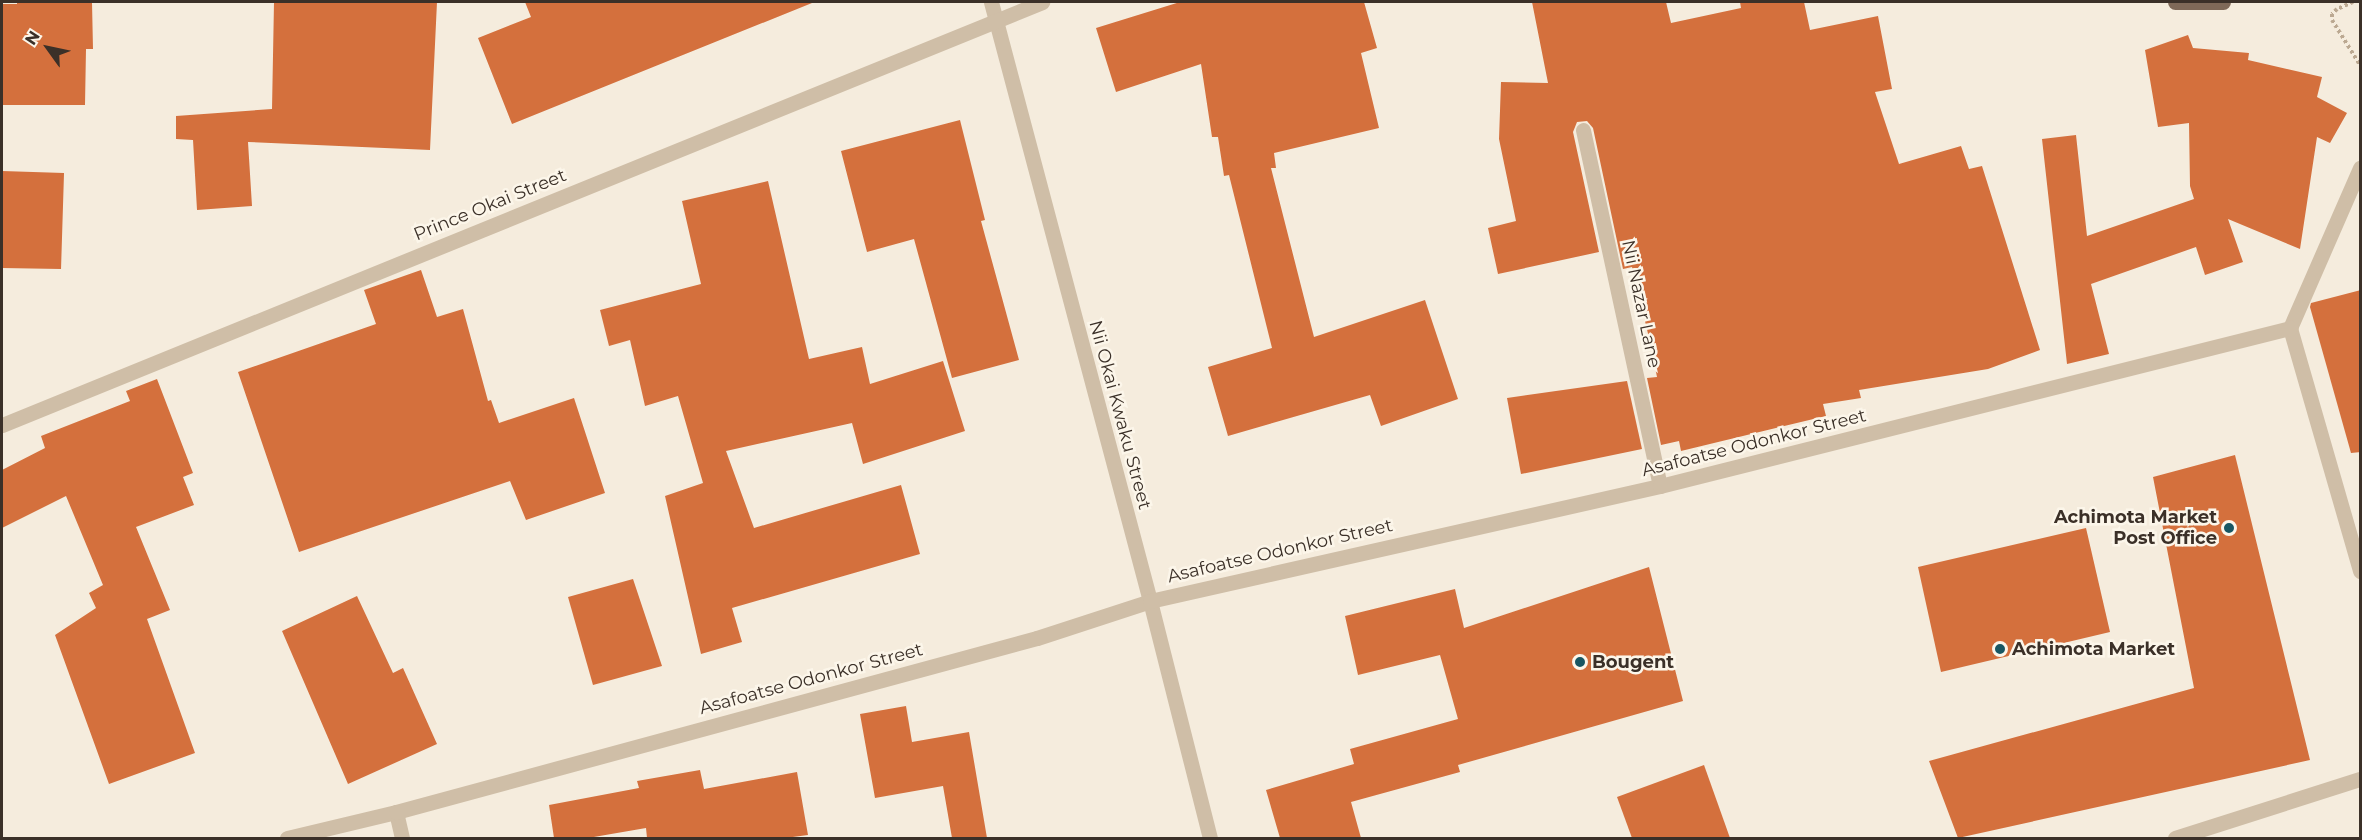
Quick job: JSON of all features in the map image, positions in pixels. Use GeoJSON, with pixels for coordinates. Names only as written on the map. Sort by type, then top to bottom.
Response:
{"type":"FeatureCollection","features":[{"type":"Feature","properties":{"kind":"main road"},"geometry":{"type":"LineString","coordinates":[[2175,2],[2223,2]]}},
{"type":"Feature","properties":{"kind":"street","name":"Nii Okai Kwaku Street"},"geometry":{"type":"LineString","coordinates":[[991,2],[1150,600],[1210,838]]}},
{"type":"Feature","properties":{"kind":"street","name":"Prince Okai Street"},"geometry":{"type":"LineString","coordinates":[[2,425],[1042,2]]}},
{"type":"Feature","properties":{"kind":"street","name":"Nii Nazar Lane"},"geometry":{"type":"LineString","coordinates":[[1584,130],[1660,486]]}},
{"type":"Feature","properties":{"kind":"street"},"geometry":{"type":"LineString","coordinates":[[2361,168],[2290,328],[2361,571]]}},
{"type":"Feature","properties":{"kind":"street","name":"Asafoatse Odonkor Street"},"geometry":{"type":"LineString","coordinates":[[286,838],[396,812],[1036,638],[1150,600],[1660,486],[2290,328]]}},
{"type":"Feature","properties":{"kind":"street"},"geometry":{"type":"LineString","coordinates":[[2175,838],[2361,779]]}},
{"type":"Feature","properties":{"kind":"street"},"geometry":{"type":"LineString","coordinates":[[396,812],[402,838]]}},
{"type":"Feature","properties":{"kind":"path"},"geometry":{"type":"LineString","coordinates":[[2353,2],[2337,9],[2332,14],[2332,20],[2361,65]]}},
{"type":"Feature","properties":{"kind":"building"},"geometry":{"type":"Polygon","coordinates":[[[17,2],[92,2],[93,49],[86,49],[85,105],[2,105],[2,4],[17,4],[17,2]]]}},
{"type":"Feature","properties":{"kind":"building"},"geometry":{"type":"Polygon","coordinates":[[[274,2],[437,2],[430,150],[248,142],[252,206],[197,210],[193,140],[176,139],[176,116],[272,109],[274,2]]]}},
{"type":"Feature","properties":{"kind":"building"},"geometry":{"type":"Polygon","coordinates":[[[525,2],[812,3],[512,124],[478,38],[531,17],[525,2]]]}},
{"type":"Feature","properties":{"kind":"building"},"geometry":{"type":"Polygon","coordinates":[[[1180,2],[1364,2],[1377,48],[1361,53],[1379,128],[1274,153],[1276,168],[1271,168],[1314,337],[1425,300],[1458,399],[1381,426],[1370,395],[1228,436],[1208,367],[1272,348],[1229,175],[1224,176],[1218,137],[1212,137],[1201,64],[1116,92],[1096,28],[1180,2]]]}},
{"type":"Feature","properties":{"kind":"building"},"geometry":{"type":"Polygon","coordinates":[[[1532,2],[1666,2],[1671,23],[1741,8],[1740,2],[1804,2],[1810,30],[1878,16],[1892,89],[1875,92],[1899,164],[1961,146],[1969,169],[1982,166],[2040,350],[1988,369],[1859,390],[1861,398],[1823,404],[1826,416],[1681,451],[1679,441],[1661,445],[1647,378],[1657,377],[1650,342],[1632,267],[1623,269],[1593,128],[1587,121],[1577,122],[1573,132],[1599,252],[1498,274],[1488,228],[1516,221],[1499,139],[1501,82],[1548,83],[1532,2]]]}},
{"type":"Feature","properties":{"kind":"building"},"geometry":{"type":"Polygon","coordinates":[[[2188,35],[2193,48],[2249,53],[2248,60],[2322,77],[2317,97],[2347,113],[2330,143],[2317,137],[2300,249],[2228,219],[2243,262],[2205,275],[2196,247],[2091,284],[2109,354],[2067,364],[2042,139],[2076,135],[2087,236],[2194,199],[2190,186],[2189,123],[2158,127],[2145,50],[2188,35]]]}},
{"type":"Feature","properties":{"kind":"building"},"geometry":{"type":"Polygon","coordinates":[[[960,120],[985,220],[981,221],[1019,360],[952,378],[914,239],[867,252],[841,151],[960,120]]]}},
{"type":"Feature","properties":{"kind":"building"},"geometry":{"type":"Polygon","coordinates":[[[2,171],[64,173],[61,269],[2,268],[2,171]]]}},
{"type":"Feature","properties":{"kind":"building"},"geometry":{"type":"Polygon","coordinates":[[[768,181],[809,359],[862,347],[870,384],[943,361],[965,431],[863,464],[852,423],[726,451],[754,528],[901,485],[920,554],[732,608],[742,642],[701,654],[665,496],[703,483],[678,396],[645,406],[630,340],[609,346],[600,310],[701,284],[682,201],[768,181]]]}},
{"type":"Feature","properties":{"kind":"building"},"geometry":{"type":"Polygon","coordinates":[[[421,270],[437,317],[463,309],[488,401],[491,400],[499,423],[574,398],[605,493],[526,520],[510,481],[299,552],[238,372],[376,324],[364,290],[421,270]]]}},
{"type":"Feature","properties":{"kind":"building"},"geometry":{"type":"Polygon","coordinates":[[[2361,290],[2361,452],[2351,453],[2310,307],[2311,303],[2361,290]]]}},
{"type":"Feature","properties":{"kind":"building"},"geometry":{"type":"Polygon","coordinates":[[[157,379],[193,473],[183,477],[194,505],[136,527],[170,610],[147,619],[195,753],[109,784],[55,635],[96,608],[89,593],[103,585],[66,496],[2,528],[2,470],[45,448],[41,436],[130,401],[126,391],[157,379]]]}},
{"type":"Feature","properties":{"kind":"building"},"geometry":{"type":"Polygon","coordinates":[[[1627,381],[1642,449],[1521,474],[1507,398],[1627,381]]]}},
{"type":"Feature","properties":{"kind":"building"},"geometry":{"type":"Polygon","coordinates":[[[2235,455],[2310,760],[1958,838],[1929,761],[2194,688],[2153,477],[2235,455]]]}},
{"type":"Feature","properties":{"kind":"building"},"geometry":{"type":"Polygon","coordinates":[[[2086,528],[2110,632],[1941,672],[1918,567],[2086,528]]]}},
{"type":"Feature","properties":{"kind":"building"},"geometry":{"type":"Polygon","coordinates":[[[1649,567],[1683,701],[1458,765],[1460,772],[1351,802],[1361,838],[1280,838],[1266,790],[1354,764],[1350,749],[1458,719],[1440,655],[1358,675],[1345,616],[1455,589],[1464,628],[1649,567]]]}},
{"type":"Feature","properties":{"kind":"building"},"geometry":{"type":"Polygon","coordinates":[[[633,579],[662,666],[593,685],[568,597],[633,579]]]}},
{"type":"Feature","properties":{"kind":"building"},"geometry":{"type":"Polygon","coordinates":[[[357,596],[393,673],[403,668],[437,744],[348,784],[282,631],[357,596]]]}},
{"type":"Feature","properties":{"kind":"building"},"geometry":{"type":"Polygon","coordinates":[[[906,706],[912,742],[969,732],[987,838],[952,838],[943,786],[875,798],[860,714],[906,706]]]}},
{"type":"Feature","properties":{"kind":"building"},"geometry":{"type":"Polygon","coordinates":[[[1704,765],[1730,838],[1632,838],[1617,797],[1704,765]]]}},
{"type":"Feature","properties":{"kind":"building"},"geometry":{"type":"Polygon","coordinates":[[[700,770],[704,789],[797,772],[808,835],[785,838],[647,838],[646,828],[588,838],[554,838],[549,805],[639,788],[637,781],[700,770]]]}},
{"type":"Feature","properties":{"kind":"place","name":"Achimota Market Post Office"},"geometry":{"type":"Point","coordinates":[2229,528]}},
{"type":"Feature","properties":{"kind":"place","name":"Achimota Market"},"geometry":{"type":"Point","coordinates":[2000,649]}},
{"type":"Feature","properties":{"kind":"place","name":"Bougent"},"geometry":{"type":"Point","coordinates":[1580,662]}}]}
